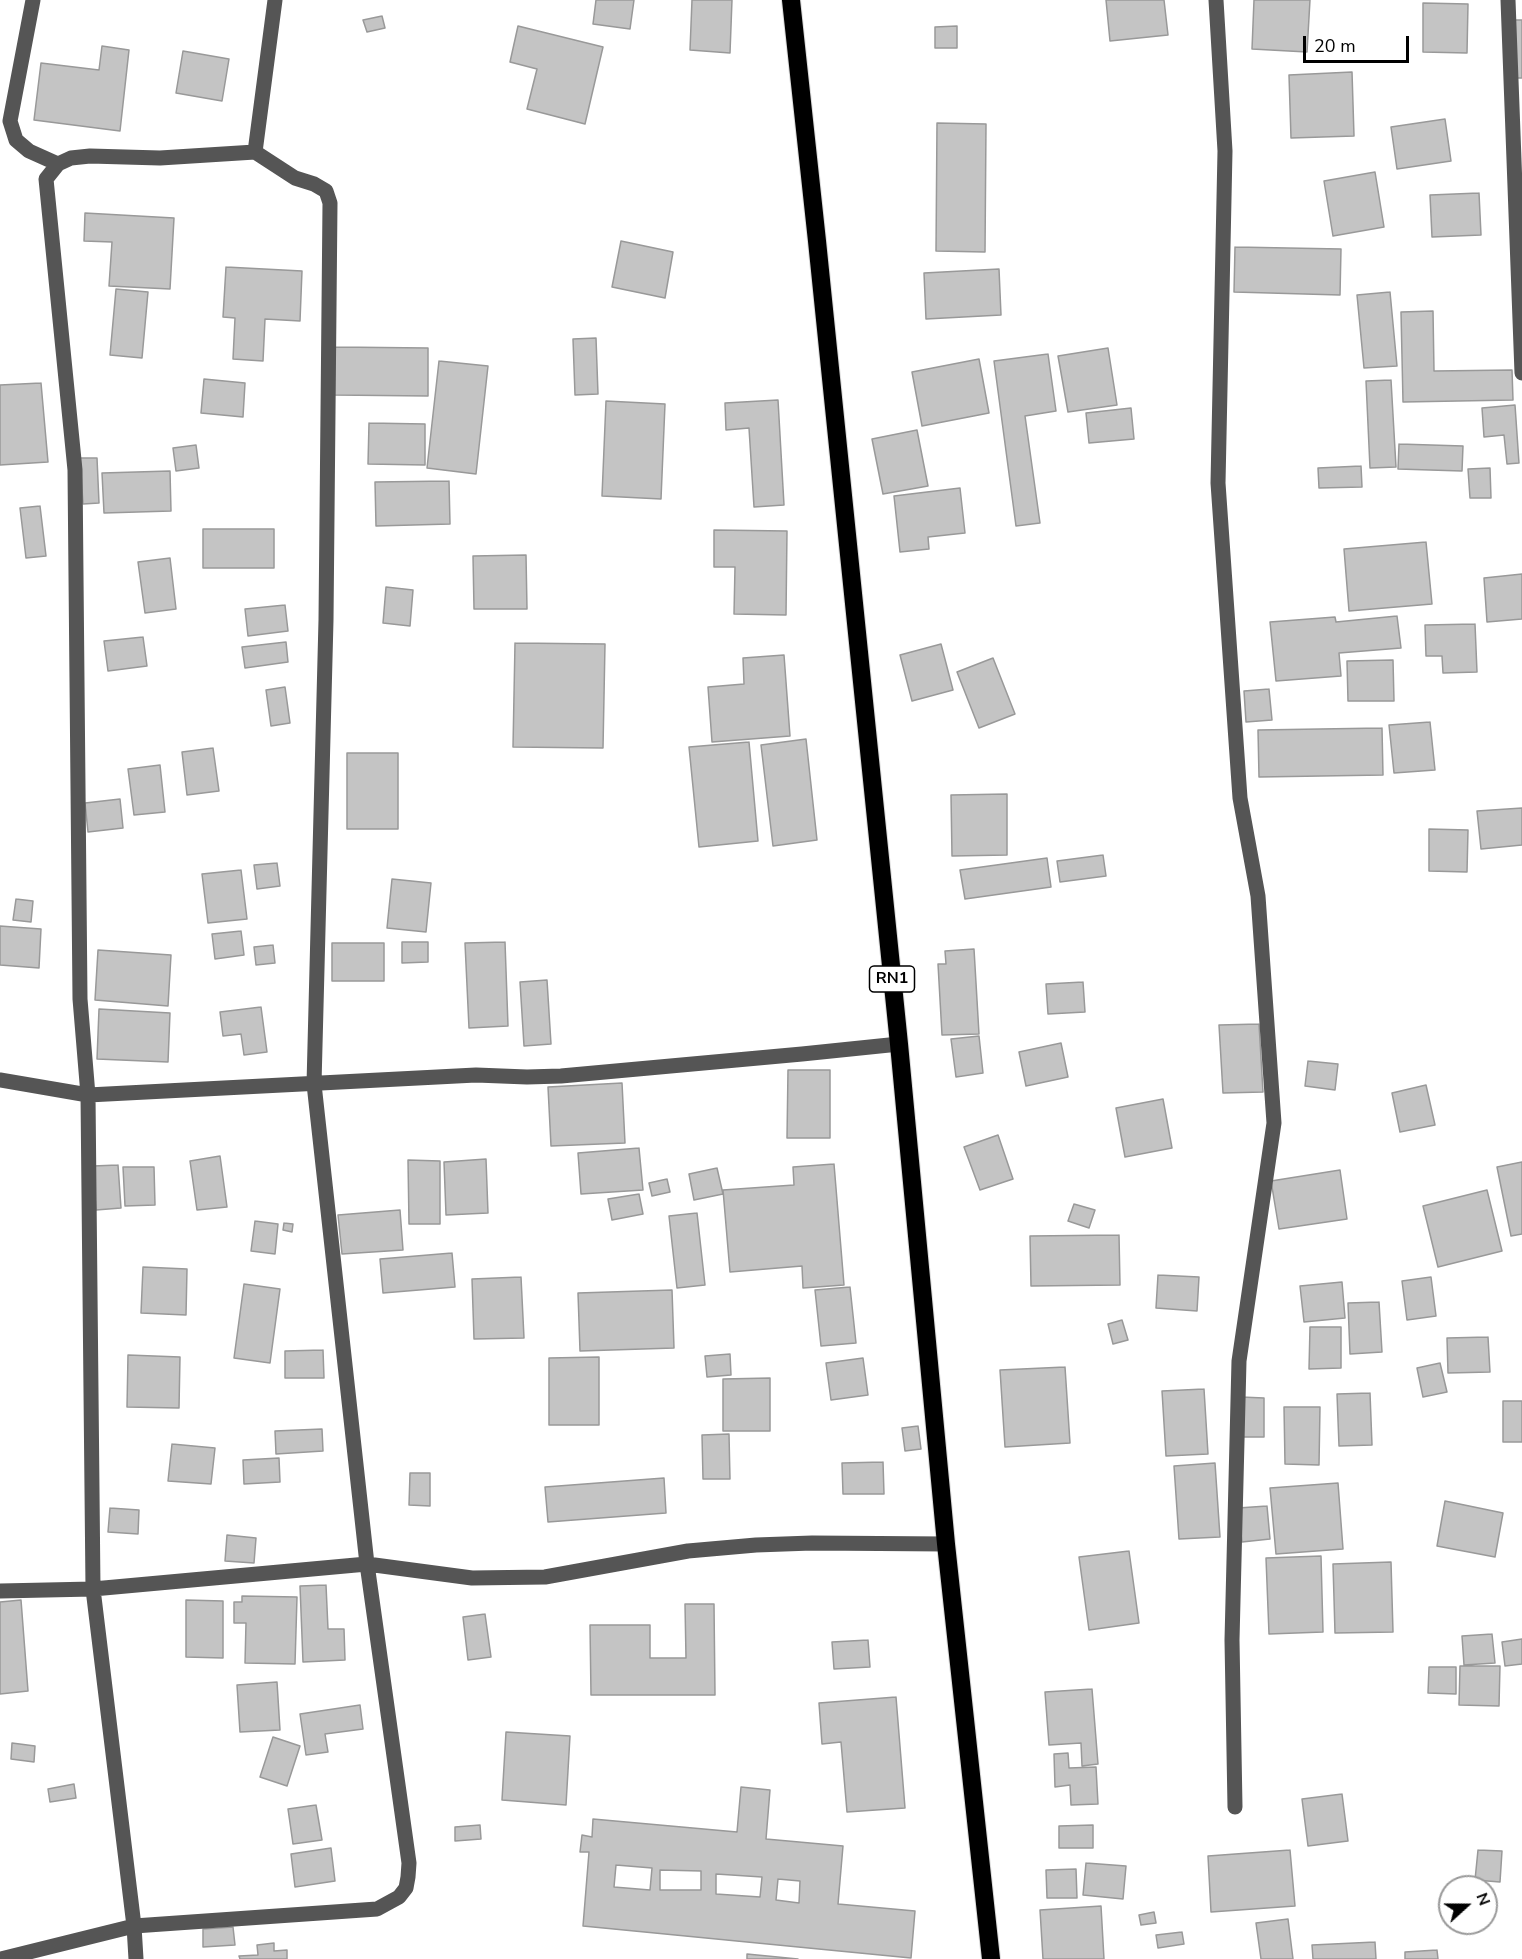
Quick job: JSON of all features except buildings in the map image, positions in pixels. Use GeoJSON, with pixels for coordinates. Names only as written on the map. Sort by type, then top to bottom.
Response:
{"type":"FeatureCollection","features":[{"type":"Feature","properties":{"kind":"highway","name":"RN1"},"geometry":{"type":"LineString","coordinates":[[790,0],[817,241],[899,1044],[946,1544],[991,1959]]}},
{"type":"Feature","properties":{"kind":"street"},"geometry":{"type":"LineString","coordinates":[[33,0],[10,121],[16,140],[29,151],[58,164]]}},
{"type":"Feature","properties":{"kind":"street"},"geometry":{"type":"LineString","coordinates":[[255,152],[275,0]]}},
{"type":"Feature","properties":{"kind":"street"},"geometry":{"type":"LineString","coordinates":[[1216,0],[1225,151],[1218,483],[1240,798],[1258,896],[1274,1123],[1239,1361],[1232,1640],[1235,1807]]}},
{"type":"Feature","properties":{"kind":"street"},"geometry":{"type":"LineString","coordinates":[[1508,0],[1522,373]]}},
{"type":"Feature","properties":{"kind":"street"},"geometry":{"type":"LineString","coordinates":[[1,1959],[134,1926],[377,1909],[399,1897],[406,1888],[409,1863],[367,1564],[314,1084],[326,620],[330,203],[326,191],[314,184],[295,178],[255,152],[160,158],[90,156],[71,158],[58,164],[46,179],[75,470],[80,999],[87,1095],[93,1589],[134,1926],[136,1959]]}},
{"type":"Feature","properties":{"kind":"street"},"geometry":{"type":"LineString","coordinates":[[0,1080],[87,1095],[477,1075],[561,1076],[899,1044]]}},
{"type":"Feature","properties":{"kind":"street"},"geometry":{"type":"LineString","coordinates":[[0,1591],[93,1589],[367,1564],[472,1578],[545,1577],[688,1551],[756,1545],[946,1544]]}}]}
